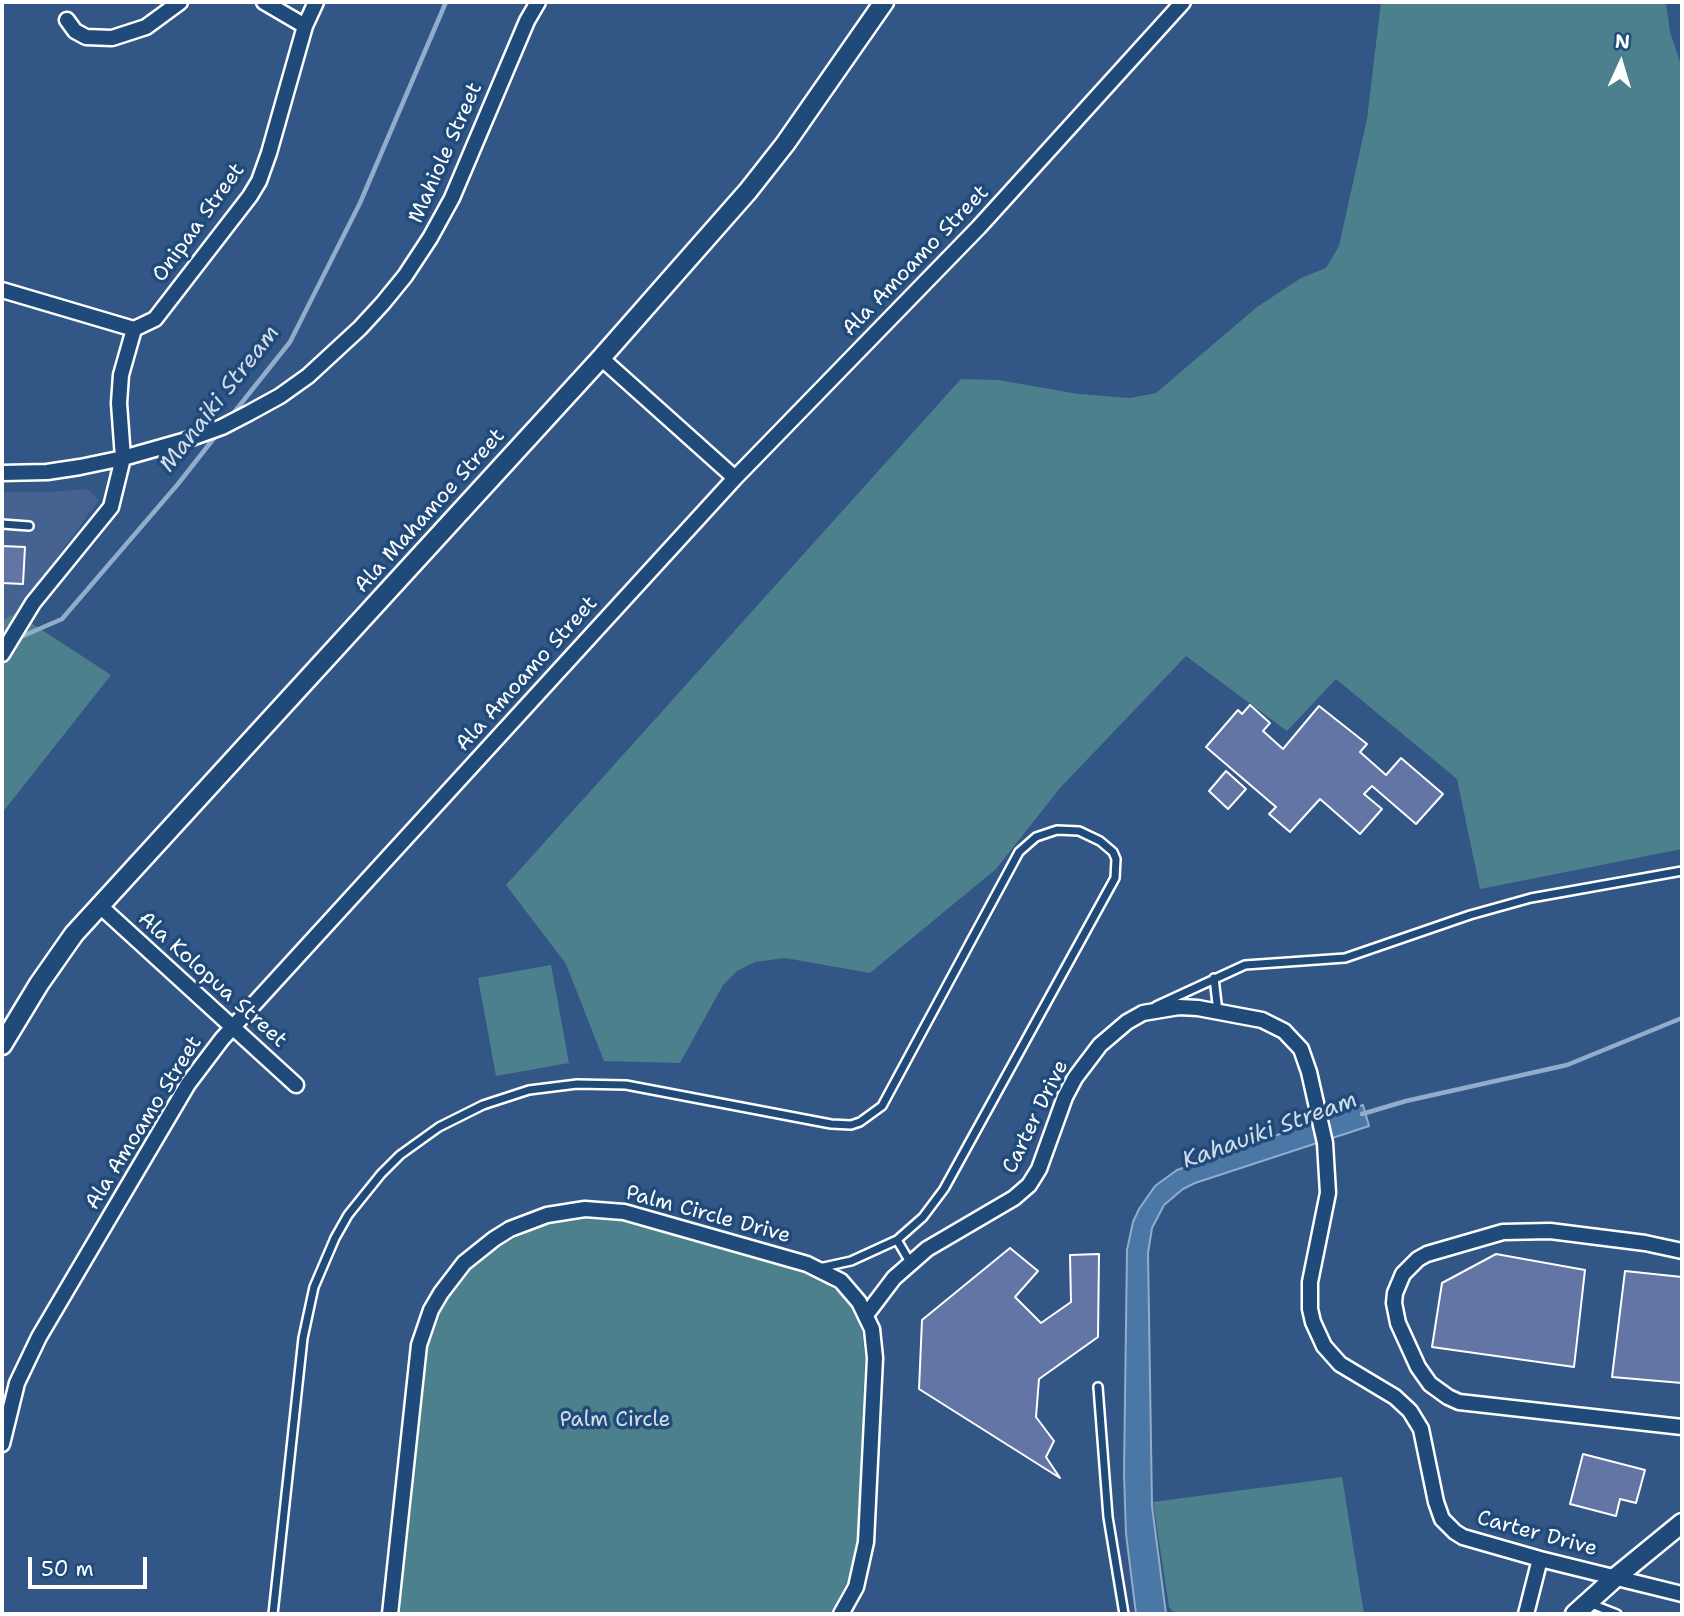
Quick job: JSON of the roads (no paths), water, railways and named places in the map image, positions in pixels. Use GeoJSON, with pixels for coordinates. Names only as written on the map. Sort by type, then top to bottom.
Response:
{"type":"FeatureCollection","features":[{"type":"Feature","properties":{"kind":"street"},"geometry":{"type":"LineString","coordinates":[[67,20],[75,31],[86,37],[112,38],[146,27],[180,2]]}},
{"type":"Feature","properties":{"kind":"street"},"geometry":{"type":"LineString","coordinates":[[264,2],[305,26]]}},
{"type":"Feature","properties":{"kind":"street","name":"Onipaa Street"},"geometry":{"type":"LineString","coordinates":[[134,329],[155,319],[245,203],[258,181],[269,153],[305,26],[316,2]]}},
{"type":"Feature","properties":{"kind":"street","name":"Mahiole Street"},"geometry":{"type":"LineString","coordinates":[[2,473],[47,472],[123,458],[222,427],[280,396],[308,376],[376,311],[405,276],[452,198],[527,21],[538,2]]}},
{"type":"Feature","properties":{"kind":"street","name":"Ala Mahamoe Street"},"geometry":{"type":"LineString","coordinates":[[2,1045],[57,956],[100,906],[601,358],[748,191],[785,144],[884,2]]}},
{"type":"Feature","properties":{"kind":"street","name":"Ala Amoamo Street"},"geometry":{"type":"LineString","coordinates":[[2,1444],[17,1383],[38,1337],[188,1084],[209,1055],[735,478],[979,227],[1183,2]]}},
{"type":"Feature","properties":{"kind":"street"},"geometry":{"type":"LineString","coordinates":[[2,290],[134,329],[119,391],[123,458],[111,507],[25,615],[4,650]]}},
{"type":"Feature","properties":{"kind":"street"},"geometry":{"type":"LineString","coordinates":[[601,358],[735,478]]}},
{"type":"Feature","properties":{"kind":"street","name":"Ala Kolopua Street"},"geometry":{"type":"LineString","coordinates":[[100,906],[296,1085]]}},
{"type":"Feature","properties":{"kind":"street","name":"Carter Drive"},"geometry":{"type":"LineString","coordinates":[[866,1315],[910,1262],[945,1236],[983,1217],[1022,1192],[1039,1169],[1065,1097],[1086,1061],[1113,1033],[1143,1013],[1179,1007],[1274,1024],[1293,1039],[1306,1060],[1325,1143],[1328,1193],[1309,1295],[1313,1322],[1318,1335],[1340,1364],[1395,1396],[1410,1411],[1424,1440],[1438,1511],[1448,1526],[1463,1537],[1682,1594]]}},
{"type":"Feature","properties":{"kind":"street","name":"Palm Circle Drive"},"geometry":{"type":"LineString","coordinates":[[390,1614],[419,1345],[440,1293],[478,1250],[510,1229],[565,1211],[604,1210],[624,1212],[819,1268],[841,1281],[866,1315],[875,1343],[866,1542],[856,1587],[841,1614]]}},
{"type":"Feature","properties":{"kind":"street"},"geometry":{"type":"LineString","coordinates":[[1682,1251],[1644,1243],[1550,1231],[1516,1231],[1491,1235],[1427,1254],[1403,1274],[1395,1293],[1395,1314],[1418,1367],[1438,1391],[1459,1402],[1682,1427]]}},
{"type":"Feature","properties":{"kind":"street"},"geometry":{"type":"LineString","coordinates":[[1582,1608],[1682,1523]]}},
{"type":"Feature","properties":{"kind":"street"},"geometry":{"type":"LineString","coordinates":[[1526,1614],[1540,1559]]}},
{"type":"Feature","properties":{"kind":"lane"},"geometry":{"type":"LineString","coordinates":[[2,524],[29,526]]}},
{"type":"Feature","properties":{"kind":"lane"},"geometry":{"type":"LineString","coordinates":[[273,1614],[303,1338],[314,1287],[348,1215],[400,1155],[439,1127],[483,1105],[529,1090],[577,1084],[626,1085],[831,1124],[860,1122],[876,1112],[886,1098],[1019,852],[1036,838],[1057,830],[1079,831],[1093,837],[1112,852],[1117,866],[1115,878],[944,1189],[923,1217],[897,1240],[851,1261],[819,1268]]}},
{"type":"Feature","properties":{"kind":"lane"},"geometry":{"type":"LineString","coordinates":[[1143,1013],[1244,965],[1345,958],[1455,920],[1531,898],[1682,871]]}},
{"type":"Feature","properties":{"kind":"lane"},"geometry":{"type":"LineString","coordinates":[[1214,978],[1218,1012]]}},
{"type":"Feature","properties":{"kind":"lane"},"geometry":{"type":"LineString","coordinates":[[897,1240],[910,1262]]}},
{"type":"Feature","properties":{"kind":"lane"},"geometry":{"type":"LineString","coordinates":[[1098,1387],[1108,1517],[1124,1614]]}},
{"type":"Feature","properties":{"kind":"lane"},"geometry":{"type":"LineString","coordinates":[[1582,1608],[1616,1614]]}},
{"type":"Feature","properties":{"kind":"waterway","name":"Manaiki Stream"},"geometry":{"type":"LineString","coordinates":[[232,415],[290,342],[360,203],[446,2]]}},
{"type":"Feature","properties":{"kind":"waterway","name":"Manaiki Stream"},"geometry":{"type":"LineString","coordinates":[[16,639],[62,619],[178,484],[218,433]]}},
{"type":"Feature","properties":{"kind":"waterway","name":"Kahauiki Stream"},"geometry":{"type":"LineString","coordinates":[[1362,1114],[1406,1101],[1567,1065],[1682,1018]]}},
{"type":"Feature","properties":{"kind":"park label","name":"Palm Circle"},"geometry":{"type":"Point","coordinates":[615,1421]}}]}
